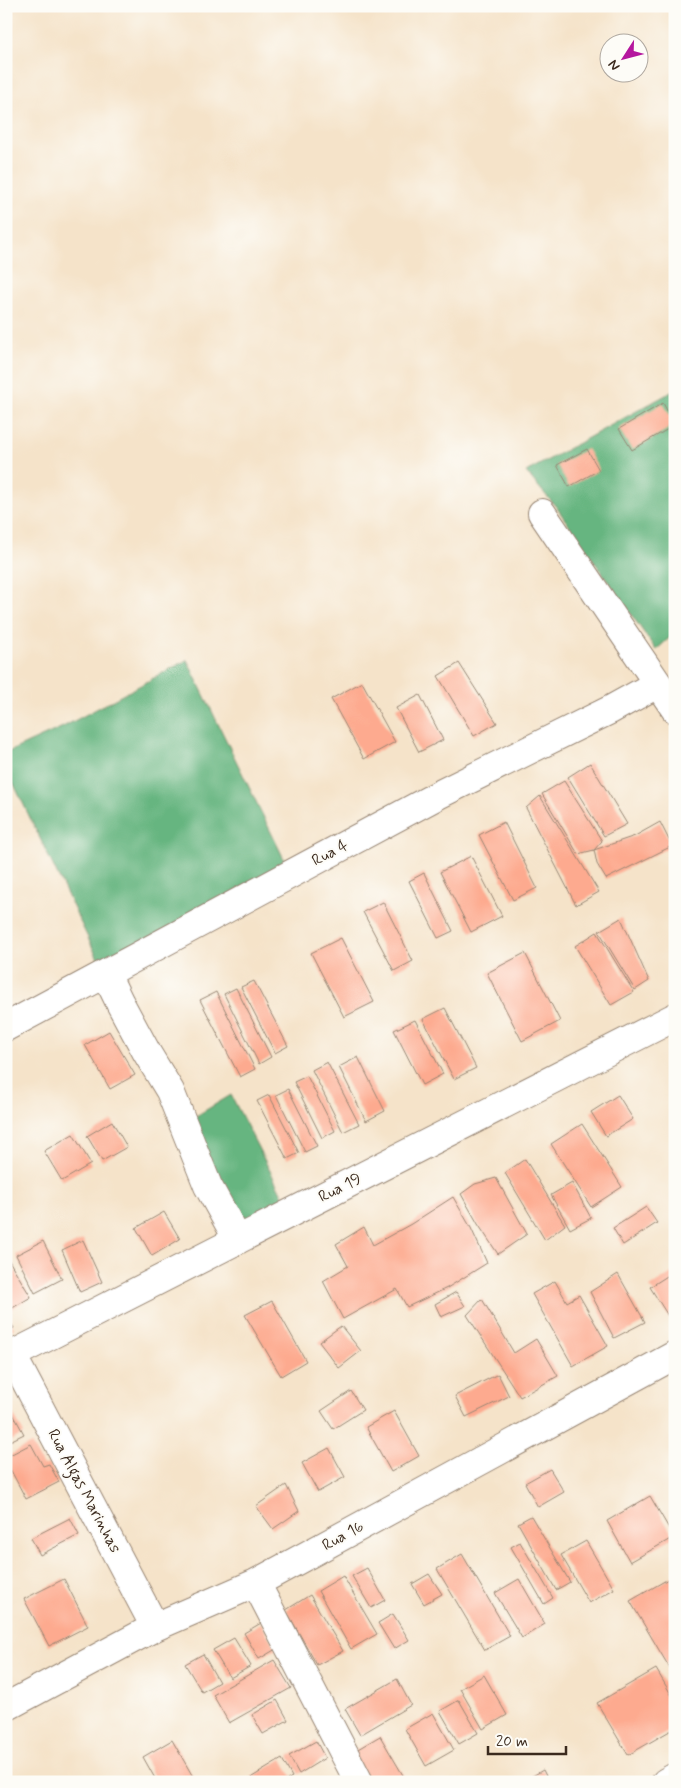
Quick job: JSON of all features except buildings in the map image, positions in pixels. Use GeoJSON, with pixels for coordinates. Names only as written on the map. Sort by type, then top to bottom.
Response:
{"type":"FeatureCollection","features":[{"type":"Feature","properties":{"kind":"street"},"geometry":{"type":"LineString","coordinates":[[542,513],[675,709]]}},
{"type":"Feature","properties":{"kind":"street","name":"Rua 4"},"geometry":{"type":"LineString","coordinates":[[6,1027],[440,794],[610,710],[657,684]]}},
{"type":"Feature","properties":{"kind":"street"},"geometry":{"type":"LineString","coordinates":[[106,974],[120,1004],[170,1091],[208,1186],[238,1240]]}},
{"type":"Feature","properties":{"kind":"street","name":"Rua 19"},"geometry":{"type":"LineString","coordinates":[[9,1356],[675,1017]]}},
{"type":"Feature","properties":{"kind":"street","name":"Rua 16"},"geometry":{"type":"LineString","coordinates":[[6,1706],[155,1627],[256,1583],[675,1355]]}},
{"type":"Feature","properties":{"kind":"street","name":"Rua Algas Marinhas"},"geometry":{"type":"LineString","coordinates":[[9,1356],[155,1627]]}},
{"type":"Feature","properties":{"kind":"street"},"geometry":{"type":"LineString","coordinates":[[256,1583],[359,1782]]}},
{"type":"Feature","properties":{"kind":"street"},"geometry":{"type":"LineString","coordinates":[[666,1782],[675,1777]]}},
{"type":"Feature","properties":{"kind":"green space"},"geometry":{"type":"Polygon","coordinates":[[[675,390],[675,633],[656,650],[557,508],[526,472],[675,390]]]}},
{"type":"Feature","properties":{"kind":"green space"},"geometry":{"type":"Polygon","coordinates":[[[187,660],[286,863],[102,967],[6,768],[6,753],[63,727],[187,660]]]}},
{"type":"Feature","properties":{"kind":"green space"},"geometry":{"type":"Polygon","coordinates":[[[231,1095],[287,1204],[241,1230],[191,1119],[231,1095]]]}}]}
